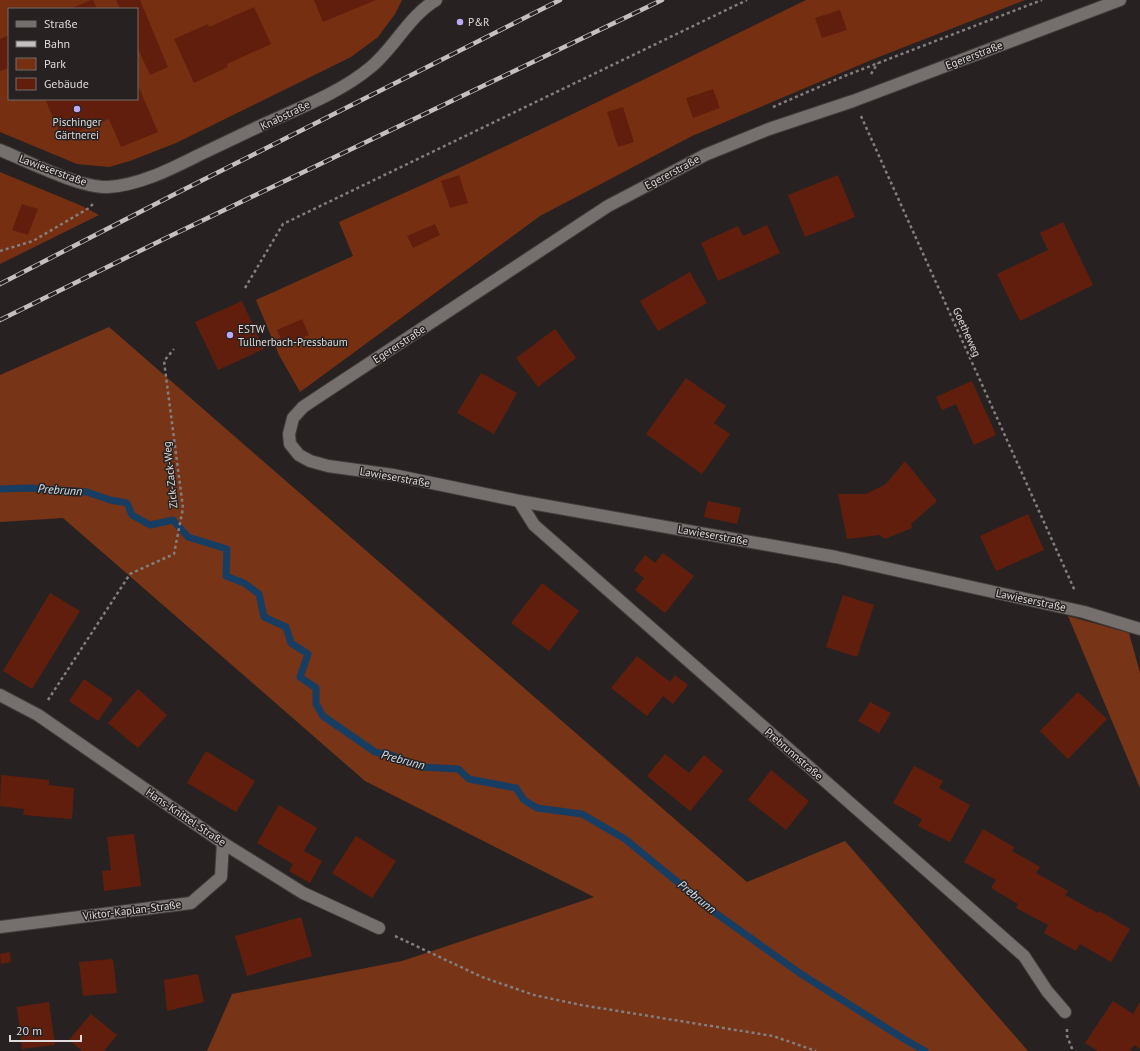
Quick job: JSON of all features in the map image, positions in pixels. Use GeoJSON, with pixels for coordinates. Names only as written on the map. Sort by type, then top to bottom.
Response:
{"type":"FeatureCollection","features":[{"type":"Feature","properties":{"kind":"street","name":"Knabstraße"},"geometry":{"type":"LineString","coordinates":[[107,187],[130,184],[179,165],[326,95],[354,80],[372,66],[387,51],[425,7],[436,0]]}},
{"type":"Feature","properties":{"kind":"street","name":"Egererstraße"},"geometry":{"type":"LineString","coordinates":[[290,444],[289,434],[293,418],[304,407],[608,206],[705,155],[769,129],[853,101],[1120,0]]}},
{"type":"Feature","properties":{"kind":"street","name":"Lawieserstraße"},"geometry":{"type":"LineString","coordinates":[[0,150],[69,178],[107,187]]}},
{"type":"Feature","properties":{"kind":"street","name":"Lawieserstraße"},"geometry":{"type":"LineString","coordinates":[[290,444],[299,455],[310,461],[328,466],[393,475],[520,501],[836,558],[1084,612],[1140,629]]}},
{"type":"Feature","properties":{"kind":"street","name":"Prebrunnstraße"},"geometry":{"type":"LineString","coordinates":[[520,501],[534,525],[1024,956],[1048,991],[1065,1012]]}},
{"type":"Feature","properties":{"kind":"street","name":"Hans-Knittel-Straße"},"geometry":{"type":"LineString","coordinates":[[0,695],[38,715],[223,843],[303,894],[379,928]]}},
{"type":"Feature","properties":{"kind":"street","name":"Viktor-Kaplan-Straße"},"geometry":{"type":"LineString","coordinates":[[0,927],[191,903],[221,877],[223,843]]}},
{"type":"Feature","properties":{"kind":"path"},"geometry":{"type":"LineString","coordinates":[[244,288],[283,224],[747,0]]}},
{"type":"Feature","properties":{"kind":"path"},"geometry":{"type":"LineString","coordinates":[[870,76],[878,63]]}},
{"type":"Feature","properties":{"kind":"path","name":"Goetheweg"},"geometry":{"type":"LineString","coordinates":[[853,101],[1084,612]]}},
{"type":"Feature","properties":{"kind":"path"},"geometry":{"type":"LineString","coordinates":[[0,251],[33,241],[89,208],[107,187]]}},
{"type":"Feature","properties":{"kind":"path","name":"Zick-Zack-Weg"},"geometry":{"type":"LineString","coordinates":[[38,715],[130,574],[174,554],[183,508],[164,361],[174,349]]}},
{"type":"Feature","properties":{"kind":"path"},"geometry":{"type":"LineString","coordinates":[[379,928],[436,957],[482,977],[534,995],[581,1005],[773,1036],[816,1051]]}},
{"type":"Feature","properties":{"kind":"path"},"geometry":{"type":"LineString","coordinates":[[1065,1012],[1067,1036],[1073,1051]]}},
{"type":"Feature","properties":{"kind":"green space"},"geometry":{"type":"Polygon","coordinates":[[[0,0],[402,0],[395,14],[378,37],[351,57],[176,143],[130,161],[109,167],[77,164],[0,132],[0,0]]]}},
{"type":"Feature","properties":{"kind":"green space"},"geometry":{"type":"Polygon","coordinates":[[[806,0],[1025,0],[876,58],[692,136],[540,216],[300,392],[279,355],[256,300],[353,256],[339,222],[515,141],[806,0]]]}},
{"type":"Feature","properties":{"kind":"green space"},"geometry":{"type":"Polygon","coordinates":[[[0,172],[82,206],[99,215],[0,264],[0,172]]]}},
{"type":"Feature","properties":{"kind":"shaded area"},"geometry":{"type":"Polygon","coordinates":[[[109,327],[747,882],[845,841],[1028,1051],[207,1051],[232,994],[402,961],[594,897],[365,781],[63,518],[0,522],[0,375],[109,327]]]}},
{"type":"Feature","properties":{"kind":"shaded area"},"geometry":{"type":"Polygon","coordinates":[[[1068,616],[1129,633],[1140,673],[1140,788],[1068,616]]]}},
{"type":"Feature","properties":{"kind":"building"},"geometry":{"type":"Polygon","coordinates":[[[93,0],[97,8],[72,8],[93,0]]]}},
{"type":"Feature","properties":{"kind":"building"},"geometry":{"type":"Polygon","coordinates":[[[116,0],[140,0],[168,67],[150,75],[138,49],[138,8],[120,8],[116,0]]]}},
{"type":"Feature","properties":{"kind":"building"},"geometry":{"type":"Polygon","coordinates":[[[314,0],[376,0],[323,22],[314,0]]]}},
{"type":"Feature","properties":{"kind":"building"},"geometry":{"type":"Polygon","coordinates":[[[254,7],[271,44],[227,64],[228,67],[194,83],[174,39],[208,24],[209,27],[254,7]]]}},
{"type":"Feature","properties":{"kind":"building"},"geometry":{"type":"Polygon","coordinates":[[[840,10],[847,30],[822,38],[815,18],[840,10]]]}},
{"type":"Feature","properties":{"kind":"building"},"geometry":{"type":"Polygon","coordinates":[[[8,35],[8,68],[0,71],[0,39],[8,35]]]}},
{"type":"Feature","properties":{"kind":"building"},"geometry":{"type":"Polygon","coordinates":[[[138,85],[158,132],[121,147],[109,119],[62,138],[45,100],[138,100],[138,85]]]}},
{"type":"Feature","properties":{"kind":"building"},"geometry":{"type":"Polygon","coordinates":[[[713,89],[720,108],[693,118],[686,98],[713,89]]]}},
{"type":"Feature","properties":{"kind":"building"},"geometry":{"type":"Polygon","coordinates":[[[623,107],[634,142],[618,147],[607,112],[623,107]]]}},
{"type":"Feature","properties":{"kind":"building"},"geometry":{"type":"Polygon","coordinates":[[[459,175],[468,203],[450,208],[441,181],[459,175]]]}},
{"type":"Feature","properties":{"kind":"building"},"geometry":{"type":"Polygon","coordinates":[[[838,175],[855,217],[805,237],[788,195],[838,175]]]}},
{"type":"Feature","properties":{"kind":"building"},"geometry":{"type":"Polygon","coordinates":[[[22,204],[38,209],[28,235],[12,230],[22,204]]]}},
{"type":"Feature","properties":{"kind":"building"},"geometry":{"type":"Polygon","coordinates":[[[1063,222],[1093,285],[1020,321],[997,274],[1048,250],[1040,233],[1063,222]]]}},
{"type":"Feature","properties":{"kind":"building"},"geometry":{"type":"Polygon","coordinates":[[[435,224],[440,235],[413,248],[407,236],[435,224]]]}},
{"type":"Feature","properties":{"kind":"building"},"geometry":{"type":"Polygon","coordinates":[[[767,225],[780,253],[718,281],[701,243],[738,226],[743,236],[767,225]]]}},
{"type":"Feature","properties":{"kind":"building"},"geometry":{"type":"Polygon","coordinates":[[[690,272],[707,303],[658,331],[640,301],[690,272]]]}},
{"type":"Feature","properties":{"kind":"building","name":"ESTW Tullnerbach-Pressbaum"},"geometry":{"type":"Polygon","coordinates":[[[242,301],[264,349],[218,370],[195,322],[242,301]]]}},
{"type":"Feature","properties":{"kind":"building"},"geometry":{"type":"Polygon","coordinates":[[[302,319],[309,335],[284,346],[277,330],[302,319]]]}},
{"type":"Feature","properties":{"kind":"building"},"geometry":{"type":"Polygon","coordinates":[[[555,329],[576,358],[538,387],[516,358],[555,329]]]}},
{"type":"Feature","properties":{"kind":"building"},"geometry":{"type":"Polygon","coordinates":[[[481,373],[517,393],[494,434],[457,413],[481,373]]]}},
{"type":"Feature","properties":{"kind":"building"},"geometry":{"type":"Polygon","coordinates":[[[686,378],[726,406],[714,423],[730,434],[702,474],[646,434],[686,378]]]}},
{"type":"Feature","properties":{"kind":"building"},"geometry":{"type":"Polygon","coordinates":[[[972,381],[996,435],[974,445],[956,404],[942,410],[936,397],[972,381]]]}},
{"type":"Feature","properties":{"kind":"building"},"geometry":{"type":"Polygon","coordinates":[[[905,461],[937,501],[911,524],[912,528],[885,539],[880,535],[847,539],[838,494],[866,494],[886,484],[905,461]]]}},
{"type":"Feature","properties":{"kind":"building"},"geometry":{"type":"Polygon","coordinates":[[[708,501],[741,508],[737,524],[704,517],[708,501]]]}},
{"type":"Feature","properties":{"kind":"building"},"geometry":{"type":"Polygon","coordinates":[[[1028,514],[1044,550],[996,571],[980,536],[1028,514]]]}},
{"type":"Feature","properties":{"kind":"building"},"geometry":{"type":"Polygon","coordinates":[[[663,553],[694,576],[665,613],[635,590],[644,578],[634,570],[645,555],[655,563],[663,553]]]}},
{"type":"Feature","properties":{"kind":"building"},"geometry":{"type":"Polygon","coordinates":[[[542,583],[579,611],[549,651],[511,623],[542,583]]]}},
{"type":"Feature","properties":{"kind":"building"},"geometry":{"type":"Polygon","coordinates":[[[50,593],[80,611],[32,689],[3,671],[50,593]]]}},
{"type":"Feature","properties":{"kind":"building"},"geometry":{"type":"Polygon","coordinates":[[[843,595],[874,605],[857,657],[826,647],[843,595]]]}},
{"type":"Feature","properties":{"kind":"building"},"geometry":{"type":"Polygon","coordinates":[[[637,656],[670,682],[675,675],[688,685],[673,704],[663,696],[647,716],[611,688],[637,656]]]}},
{"type":"Feature","properties":{"kind":"building"},"geometry":{"type":"Polygon","coordinates":[[[84,679],[113,699],[98,721],[69,701],[84,679]]]}},
{"type":"Feature","properties":{"kind":"building"},"geometry":{"type":"Polygon","coordinates":[[[138,689],[167,715],[138,748],[108,723],[138,689]]]}},
{"type":"Feature","properties":{"kind":"building"},"geometry":{"type":"Polygon","coordinates":[[[1078,692],[1107,719],[1068,759],[1040,731],[1078,692]]]}},
{"type":"Feature","properties":{"kind":"building"},"geometry":{"type":"Polygon","coordinates":[[[870,702],[891,713],[879,733],[858,721],[870,702]]]}},
{"type":"Feature","properties":{"kind":"building"},"geometry":{"type":"Polygon","coordinates":[[[206,751],[255,781],[236,812],[187,783],[206,751]]]}},
{"type":"Feature","properties":{"kind":"building"},"geometry":{"type":"Polygon","coordinates":[[[665,754],[689,773],[704,755],[723,771],[690,811],[647,776],[665,754]]]}},
{"type":"Feature","properties":{"kind":"building"},"geometry":{"type":"Polygon","coordinates":[[[914,766],[943,781],[939,788],[970,805],[950,842],[918,826],[922,819],[893,803],[914,766]]]}},
{"type":"Feature","properties":{"kind":"building"},"geometry":{"type":"Polygon","coordinates":[[[771,770],[809,801],[786,830],[748,800],[771,770]]]}},
{"type":"Feature","properties":{"kind":"building"},"geometry":{"type":"Polygon","coordinates":[[[1,775],[49,780],[49,785],[74,788],[72,819],[23,815],[24,809],[0,806],[1,775]]]}},
{"type":"Feature","properties":{"kind":"building"},"geometry":{"type":"Polygon","coordinates":[[[279,805],[317,828],[304,851],[322,861],[310,883],[289,871],[293,864],[257,843],[279,805]]]}},
{"type":"Feature","properties":{"kind":"building"},"geometry":{"type":"Polygon","coordinates":[[[983,829],[1014,847],[1012,851],[1040,867],[1036,873],[1068,891],[1065,895],[1098,913],[1099,911],[1130,929],[1111,962],[1080,944],[1076,951],[1044,933],[1048,925],[1016,908],[1018,904],[991,888],[996,880],[964,862],[983,829]]]}},
{"type":"Feature","properties":{"kind":"building"},"geometry":{"type":"Polygon","coordinates":[[[134,834],[141,886],[104,891],[102,871],[111,870],[107,837],[134,834]]]}},
{"type":"Feature","properties":{"kind":"building"},"geometry":{"type":"Polygon","coordinates":[[[356,836],[396,861],[372,898],[332,873],[356,836]]]}},
{"type":"Feature","properties":{"kind":"building"},"geometry":{"type":"Polygon","coordinates":[[[301,917],[312,956],[247,976],[235,936],[301,917]]]}},
{"type":"Feature","properties":{"kind":"building"},"geometry":{"type":"Polygon","coordinates":[[[10,952],[11,962],[1,964],[0,954],[10,952]]]}},
{"type":"Feature","properties":{"kind":"building"},"geometry":{"type":"Polygon","coordinates":[[[113,959],[117,993],[83,996],[79,962],[113,959]]]}},
{"type":"Feature","properties":{"kind":"building"},"geometry":{"type":"Polygon","coordinates":[[[198,974],[204,1002],[167,1011],[164,980],[198,974]]]}},
{"type":"Feature","properties":{"kind":"building"},"geometry":{"type":"Polygon","coordinates":[[[1113,1001],[1133,1014],[1140,1002],[1140,1049],[1134,1045],[1130,1051],[1098,1051],[1085,1043],[1113,1001]]]}},
{"type":"Feature","properties":{"kind":"building"},"geometry":{"type":"Polygon","coordinates":[[[49,1002],[55,1045],[22,1049],[17,1007],[49,1002]]]}},
{"type":"Feature","properties":{"kind":"building"},"geometry":{"type":"Polygon","coordinates":[[[91,1014],[117,1035],[104,1051],[82,1051],[69,1040],[91,1014]]]}},
{"type":"Feature","properties":{"kind":"waterway","name":"Prebrunn"},"geometry":{"type":"LineString","coordinates":[[0,489],[30,488],[87,492],[110,500],[127,503],[132,515],[150,525],[173,520],[188,537],[227,549],[226,576],[244,583],[259,594],[264,617],[286,627],[291,643],[308,654],[300,677],[316,688],[316,704],[323,716],[375,752],[391,755],[421,767],[458,769],[469,779],[516,788],[524,800],[537,808],[582,814],[625,839],[714,912],[801,974],[925,1051]]}},
{"type":"Feature","properties":{"kind":"railway"},"geometry":{"type":"LineString","coordinates":[[0,284],[560,0]]}},
{"type":"Feature","properties":{"kind":"railway"},"geometry":{"type":"LineString","coordinates":[[0,320],[164,239],[662,0]]}},
{"type":"Feature","properties":{"kind":"place","name":"P&R"},"geometry":{"type":"Point","coordinates":[460,22]}},
{"type":"Feature","properties":{"kind":"place","name":"Pischinger Gärtnerei"},"geometry":{"type":"Point","coordinates":[77,109]}},
{"type":"Feature","properties":{"kind":"place","name":"ESTW Tullnerbach-Pressbaum"},"geometry":{"type":"Point","coordinates":[230,335]}}]}
